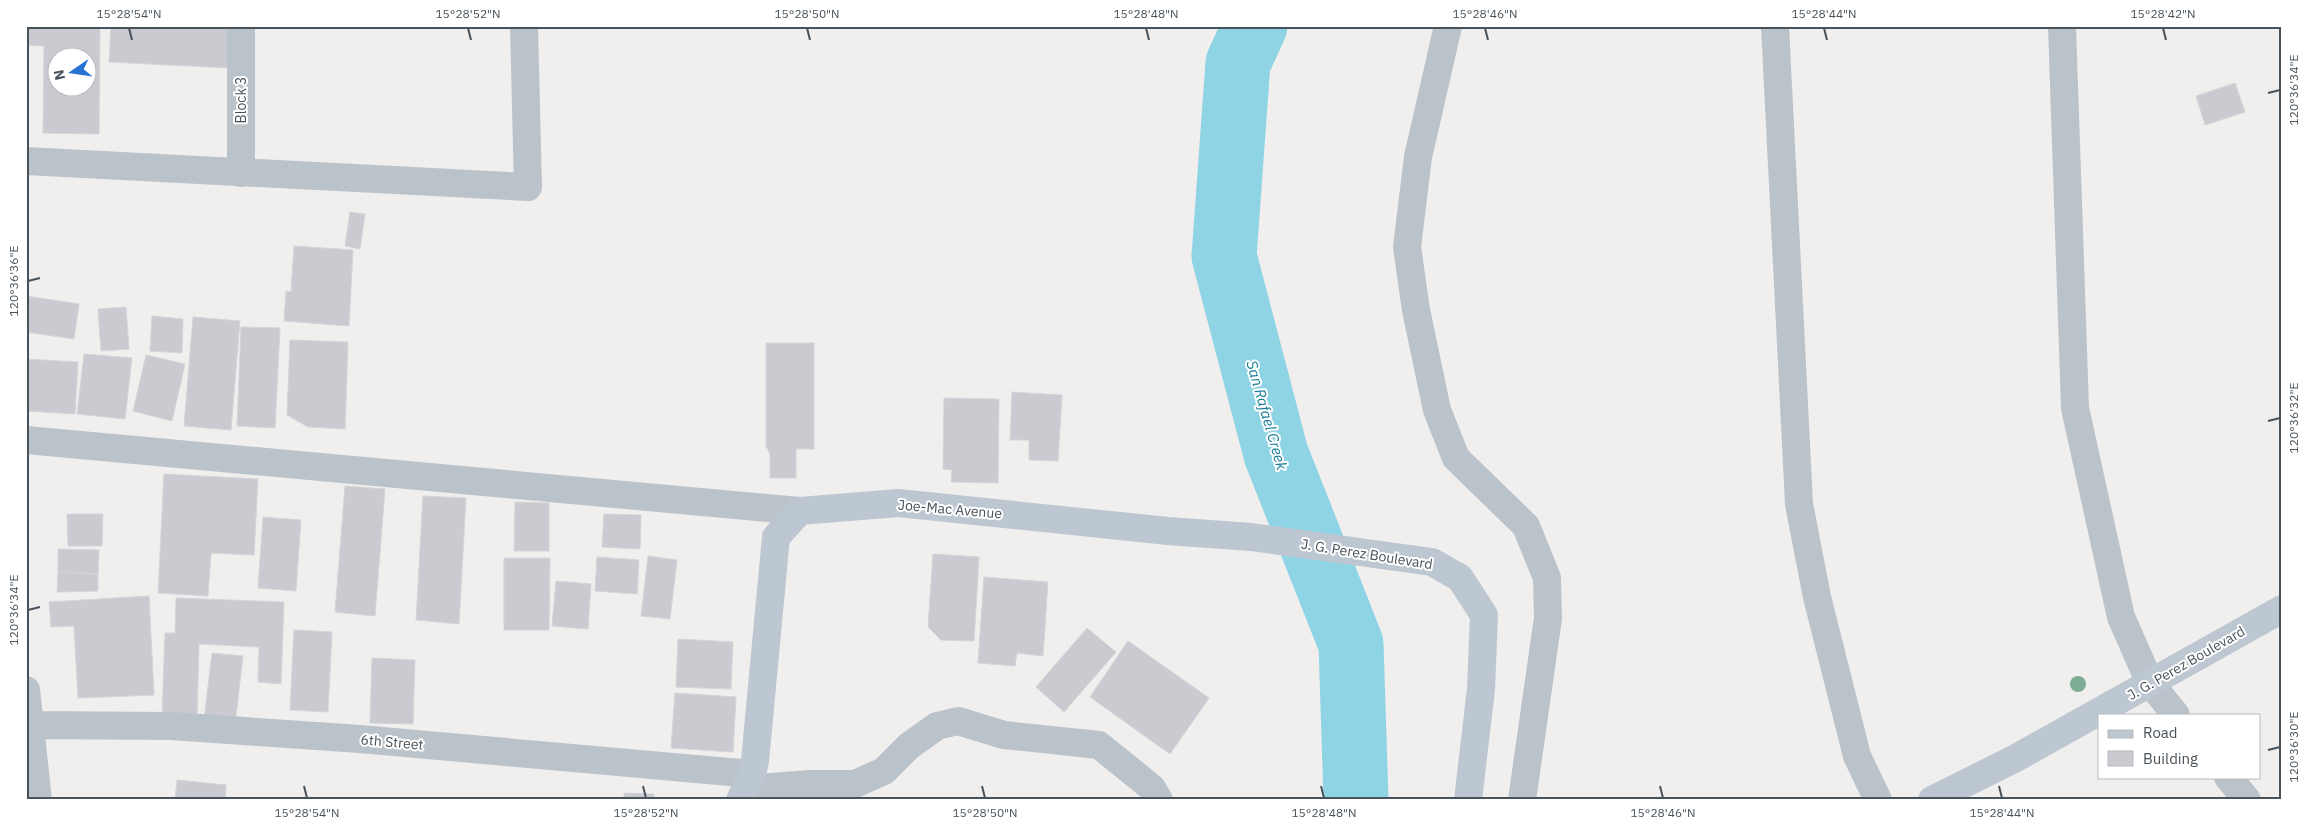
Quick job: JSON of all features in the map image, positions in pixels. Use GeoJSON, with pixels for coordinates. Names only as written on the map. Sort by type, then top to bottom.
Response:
{"type":"FeatureCollection","features":[{"type":"Feature","properties":{"kind":"street","name":"Block 3"},"geometry":{"type":"LineString","coordinates":[[240,26],[241,174]]}},
{"type":"Feature","properties":{"kind":"street"},"geometry":{"type":"LineString","coordinates":[[26,161],[241,174],[528,186],[524,26]]}},
{"type":"Feature","properties":{"kind":"street"},"geometry":{"type":"LineString","coordinates":[[1448,26],[1418,157],[1407,247],[1416,310],[1437,410],[1456,458],[1526,526],[1546,578],[1548,618],[1522,800]]}},
{"type":"Feature","properties":{"kind":"street"},"geometry":{"type":"LineString","coordinates":[[1775,26],[1799,504],[1817,597],[1857,756],[1878,800]]}},
{"type":"Feature","properties":{"kind":"street"},"geometry":{"type":"LineString","coordinates":[[2062,26],[2075,408],[2122,617],[2150,683],[2175,714]]}},
{"type":"Feature","properties":{"kind":"street"},"geometry":{"type":"LineString","coordinates":[[26,440],[800,511]]}},
{"type":"Feature","properties":{"kind":"street","name":"Joe-Mac Avenue"},"geometry":{"type":"LineString","coordinates":[[800,511],[898,503],[1168,531],[1252,537]]}},
{"type":"Feature","properties":{"kind":"street"},"geometry":{"type":"LineString","coordinates":[[746,787],[776,537],[800,511]]}},
{"type":"Feature","properties":{"kind":"street","name":"J. G. Perez Boulevard"},"geometry":{"type":"LineString","coordinates":[[1252,537],[1432,562],[1460,578],[1484,615],[1480,689],[1468,800]]}},
{"type":"Feature","properties":{"kind":"street","name":"J. G. Perez Boulevard"},"geometry":{"type":"LineString","coordinates":[[1932,800],[2016,758],[2282,609]]}},
{"type":"Feature","properties":{"kind":"street"},"geometry":{"type":"LineString","coordinates":[[26,690],[38,800]]}},
{"type":"Feature","properties":{"kind":"street","name":"6th Street"},"geometry":{"type":"LineString","coordinates":[[31,725],[181,727],[360,739],[746,787],[854,784],[884,771],[909,746],[938,726],[958,721],[1004,735],[1099,745],[1152,788],[1159,800]]}},
{"type":"Feature","properties":{"kind":"street"},"geometry":{"type":"LineString","coordinates":[[2229,778],[2247,800]]}},
{"type":"Feature","properties":{"kind":"building"},"geometry":{"type":"Polygon","coordinates":[[[26,26],[100,26],[99,134],[43,133],[44,46],[26,45],[26,26]]]}},
{"type":"Feature","properties":{"kind":"building"},"geometry":{"type":"Polygon","coordinates":[[[111,26],[231,26],[229,68],[109,62],[111,26]]]}},
{"type":"Feature","properties":{"kind":"building"},"geometry":{"type":"Polygon","coordinates":[[[2235,83],[2245,112],[2205,125],[2196,96],[2235,83]]]}},
{"type":"Feature","properties":{"kind":"building"},"geometry":{"type":"Polygon","coordinates":[[[350,212],[365,214],[360,249],[345,246],[350,212]]]}},
{"type":"Feature","properties":{"kind":"building"},"geometry":{"type":"Polygon","coordinates":[[[294,246],[353,250],[349,326],[284,321],[286,291],[291,292],[294,246]]]}},
{"type":"Feature","properties":{"kind":"building"},"geometry":{"type":"Polygon","coordinates":[[[26,296],[79,304],[74,339],[26,332],[26,296]]]}},
{"type":"Feature","properties":{"kind":"building"},"geometry":{"type":"Polygon","coordinates":[[[126,307],[129,349],[101,351],[98,309],[126,307]]]}},
{"type":"Feature","properties":{"kind":"building"},"geometry":{"type":"Polygon","coordinates":[[[152,316],[183,319],[182,353],[150,351],[152,316]]]}},
{"type":"Feature","properties":{"kind":"building"},"geometry":{"type":"Polygon","coordinates":[[[193,317],[240,321],[231,430],[184,426],[193,317]]]}},
{"type":"Feature","properties":{"kind":"building"},"geometry":{"type":"Polygon","coordinates":[[[241,327],[280,328],[275,428],[237,426],[241,327]]]}},
{"type":"Feature","properties":{"kind":"building"},"geometry":{"type":"Polygon","coordinates":[[[290,340],[348,342],[345,429],[308,427],[287,415],[290,340]]]}},
{"type":"Feature","properties":{"kind":"building"},"geometry":{"type":"Polygon","coordinates":[[[766,343],[814,343],[814,449],[796,449],[796,478],[770,478],[770,454],[766,446],[766,343]]]}},
{"type":"Feature","properties":{"kind":"building"},"geometry":{"type":"Polygon","coordinates":[[[84,354],[132,358],[125,419],[77,414],[84,354]]]}},
{"type":"Feature","properties":{"kind":"building"},"geometry":{"type":"Polygon","coordinates":[[[146,355],[185,364],[172,421],[133,411],[146,355]]]}},
{"type":"Feature","properties":{"kind":"building"},"geometry":{"type":"Polygon","coordinates":[[[26,359],[78,362],[75,414],[26,411],[26,359]]]}},
{"type":"Feature","properties":{"kind":"building"},"geometry":{"type":"Polygon","coordinates":[[[1012,392],[1062,395],[1058,461],[1029,460],[1029,440],[1010,440],[1012,392]]]}},
{"type":"Feature","properties":{"kind":"building"},"geometry":{"type":"Polygon","coordinates":[[[944,398],[999,399],[998,483],[951,482],[952,470],[943,469],[944,398]]]}},
{"type":"Feature","properties":{"kind":"building"},"geometry":{"type":"Polygon","coordinates":[[[164,474],[258,479],[254,555],[211,553],[208,596],[158,593],[164,474]]]}},
{"type":"Feature","properties":{"kind":"building"},"geometry":{"type":"Polygon","coordinates":[[[345,486],[385,489],[375,616],[335,612],[345,486]]]}},
{"type":"Feature","properties":{"kind":"building"},"geometry":{"type":"Polygon","coordinates":[[[423,496],[466,498],[459,624],[416,620],[423,496]]]}},
{"type":"Feature","properties":{"kind":"building"},"geometry":{"type":"Polygon","coordinates":[[[515,502],[549,503],[549,551],[514,551],[515,502]]]}},
{"type":"Feature","properties":{"kind":"building"},"geometry":{"type":"Polygon","coordinates":[[[67,514],[103,514],[102,546],[68,546],[67,514]]]}},
{"type":"Feature","properties":{"kind":"building"},"geometry":{"type":"Polygon","coordinates":[[[604,514],[641,515],[640,549],[602,547],[604,514]]]}},
{"type":"Feature","properties":{"kind":"building"},"geometry":{"type":"Polygon","coordinates":[[[263,517],[301,520],[296,591],[258,588],[263,517]]]}},
{"type":"Feature","properties":{"kind":"building"},"geometry":{"type":"Polygon","coordinates":[[[58,549],[99,550],[98,574],[58,572],[58,549]]]}},
{"type":"Feature","properties":{"kind":"building"},"geometry":{"type":"Polygon","coordinates":[[[933,554],[979,557],[974,641],[941,640],[928,627],[933,554]]]}},
{"type":"Feature","properties":{"kind":"building"},"geometry":{"type":"Polygon","coordinates":[[[648,556],[677,560],[670,619],[641,616],[648,556]]]}},
{"type":"Feature","properties":{"kind":"building"},"geometry":{"type":"Polygon","coordinates":[[[597,557],[639,560],[637,594],[595,591],[597,557]]]}},
{"type":"Feature","properties":{"kind":"building"},"geometry":{"type":"Polygon","coordinates":[[[504,558],[550,558],[549,630],[504,630],[504,558]]]}},
{"type":"Feature","properties":{"kind":"building"},"geometry":{"type":"Polygon","coordinates":[[[58,572],[98,574],[98,591],[57,592],[58,572]]]}},
{"type":"Feature","properties":{"kind":"building"},"geometry":{"type":"Polygon","coordinates":[[[984,577],[1048,582],[1043,656],[1017,653],[1015,666],[978,663],[984,577]]]}},
{"type":"Feature","properties":{"kind":"building"},"geometry":{"type":"Polygon","coordinates":[[[556,581],[591,584],[588,629],[552,626],[556,581]]]}},
{"type":"Feature","properties":{"kind":"building"},"geometry":{"type":"Polygon","coordinates":[[[149,596],[154,695],[78,698],[74,626],[51,627],[49,602],[149,596]]]}},
{"type":"Feature","properties":{"kind":"building"},"geometry":{"type":"Polygon","coordinates":[[[176,598],[284,602],[281,684],[258,682],[259,647],[199,644],[197,717],[162,715],[165,633],[175,633],[176,598]]]}},
{"type":"Feature","properties":{"kind":"building"},"geometry":{"type":"Polygon","coordinates":[[[1087,628],[1116,652],[1064,712],[1036,687],[1087,628]]]}},
{"type":"Feature","properties":{"kind":"building"},"geometry":{"type":"Polygon","coordinates":[[[294,630],[332,632],[328,712],[290,710],[294,630]]]}},
{"type":"Feature","properties":{"kind":"building"},"geometry":{"type":"Polygon","coordinates":[[[678,639],[733,642],[731,689],[676,687],[678,639]]]}},
{"type":"Feature","properties":{"kind":"building"},"geometry":{"type":"Polygon","coordinates":[[[1128,641],[1209,698],[1170,754],[1090,697],[1128,641]]]}},
{"type":"Feature","properties":{"kind":"building"},"geometry":{"type":"Polygon","coordinates":[[[212,653],[243,656],[235,724],[204,720],[212,653]]]}},
{"type":"Feature","properties":{"kind":"building"},"geometry":{"type":"Polygon","coordinates":[[[372,658],[415,660],[413,724],[370,723],[372,658]]]}},
{"type":"Feature","properties":{"kind":"building"},"geometry":{"type":"Polygon","coordinates":[[[675,693],[736,697],[733,752],[671,748],[675,693]]]}},
{"type":"Feature","properties":{"kind":"building"},"geometry":{"type":"Polygon","coordinates":[[[177,780],[226,785],[225,800],[175,800],[177,780]]]}},
{"type":"Feature","properties":{"kind":"building"},"geometry":{"type":"Polygon","coordinates":[[[624,793],[654,794],[654,800],[624,800],[624,793]]]}},
{"type":"Feature","properties":{"kind":"waterway","name":"San Rafael Creek"},"geometry":{"type":"LineString","coordinates":[[1255,26],[1238,63],[1224,256],[1276,454],[1351,644],[1356,800]]}}]}
